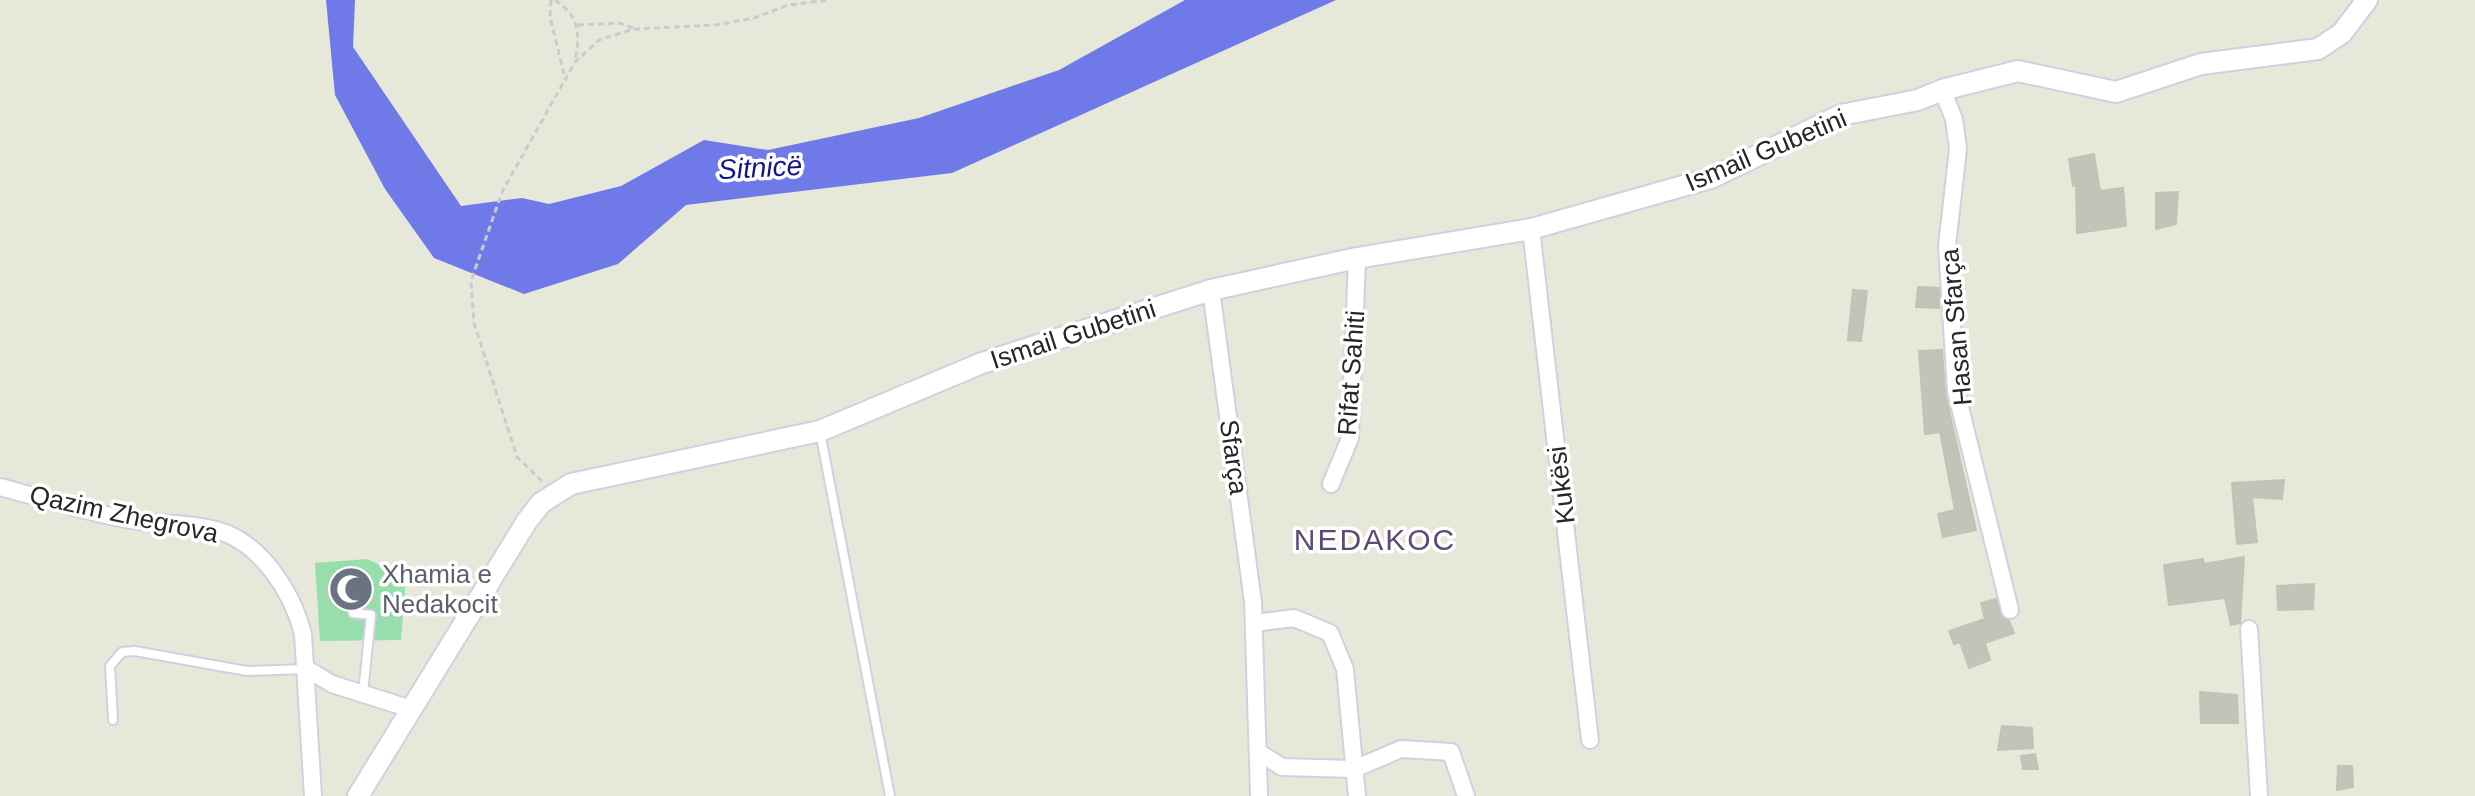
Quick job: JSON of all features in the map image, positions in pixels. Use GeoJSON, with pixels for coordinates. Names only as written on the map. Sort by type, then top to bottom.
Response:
{"type":"FeatureCollection","features":[{"type":"Feature","properties":{"kind":"street","name":"Ismail Gubetini"},"geometry":{"type":"LineString","coordinates":[[358,796],[527,521],[554,492],[571,484],[820,431],[982,363],[1211,290],[1357,258],[1531,229],[1711,178],[1841,115],[1918,100],[1942,90],[2018,71],[2116,92],[2201,64],[2318,49],[2353,21],[2367,0]]}},
{"type":"Feature","properties":{"kind":"street","name":"Hasan Sfarça"},"geometry":{"type":"LineString","coordinates":[[1942,90],[1954,119],[1958,149],[1947,246],[1956,391],[2010,610]]}},
{"type":"Feature","properties":{"kind":"street","name":"Kukësi"},"geometry":{"type":"LineString","coordinates":[[1531,229],[1590,740]]}},
{"type":"Feature","properties":{"kind":"street","name":"Rifat Sahiti"},"geometry":{"type":"LineString","coordinates":[[1331,484],[1350,438],[1357,258]]}},
{"type":"Feature","properties":{"kind":"street","name":"Sfarça"},"geometry":{"type":"LineString","coordinates":[[1211,290],[1254,623],[1259,796]]}},
{"type":"Feature","properties":{"kind":"street","name":"Qazim Zhegrova"},"geometry":{"type":"LineString","coordinates":[[0,487],[120,518],[216,530],[233,537],[270,569],[285,588],[300,622],[307,669],[313,796]]}},
{"type":"Feature","properties":{"kind":"street"},"geometry":{"type":"LineString","coordinates":[[1254,623],[1294,618],[1330,633],[1345,669],[1357,796]]}},
{"type":"Feature","properties":{"kind":"street"},"geometry":{"type":"LineString","coordinates":[[2249,629],[2259,796]]}},
{"type":"Feature","properties":{"kind":"street"},"geometry":{"type":"LineString","coordinates":[[307,669],[332,684],[411,709]]}},
{"type":"Feature","properties":{"kind":"street"},"geometry":{"type":"LineString","coordinates":[[1258,752],[1282,767],[1354,769],[1401,749],[1451,752],[1466,796]]}},
{"type":"Feature","properties":{"kind":"lane"},"geometry":{"type":"LineString","coordinates":[[820,431],[890,796]]}},
{"type":"Feature","properties":{"kind":"lane"},"geometry":{"type":"LineString","coordinates":[[353,613],[371,615],[362,694]]}},
{"type":"Feature","properties":{"kind":"lane"},"geometry":{"type":"LineString","coordinates":[[113,720],[110,666],[122,652],[135,651],[247,671],[307,669]]}},
{"type":"Feature","properties":{"kind":"path"},"geometry":{"type":"LineString","coordinates":[[565,80],[550,17],[553,0],[570,10],[578,25],[575,62]]}},
{"type":"Feature","properties":{"kind":"path"},"geometry":{"type":"LineString","coordinates":[[554,492],[517,457],[474,323],[471,281],[502,192],[575,62],[599,40],[636,29],[716,25],[754,18],[788,5],[828,0]]}},
{"type":"Feature","properties":{"kind":"path"},"geometry":{"type":"LineString","coordinates":[[578,25],[619,23],[636,29]]}},
{"type":"Feature","properties":{"kind":"green space"},"geometry":{"type":"Polygon","coordinates":[[[367,559],[406,577],[401,640],[320,641],[315,563],[367,559]]]}},
{"type":"Feature","properties":{"kind":"water","name":"Sitnicë"},"geometry":{"type":"Polygon","coordinates":[[[326,0],[355,0],[353,47],[461,206],[522,198],[549,204],[621,186],[704,140],[768,150],[919,118],[1059,70],[1185,0],[1336,0],[952,173],[686,205],[618,264],[524,294],[434,258],[385,189],[335,95],[326,0]]]}},
{"type":"Feature","properties":{"kind":"building"},"geometry":{"type":"Polygon","coordinates":[[[2094,154],[2100,191],[2123,188],[2126,226],[2077,233],[2076,185],[2073,186],[2069,159],[2094,154]]]}},
{"type":"Feature","properties":{"kind":"building"},"geometry":{"type":"Polygon","coordinates":[[[2178,192],[2176,224],[2156,229],[2156,193],[2178,192]]]}},
{"type":"Feature","properties":{"kind":"building"},"geometry":{"type":"Polygon","coordinates":[[[1918,287],[1939,288],[1939,308],[1916,307],[1918,287]]]}},
{"type":"Feature","properties":{"kind":"building"},"geometry":{"type":"Polygon","coordinates":[[[1853,290],[1867,291],[1861,341],[1848,340],[1853,290]]]}},
{"type":"Feature","properties":{"kind":"building"},"geometry":{"type":"Polygon","coordinates":[[[1942,350],[1945,393],[1976,530],[1943,537],[1938,514],[1955,510],[1940,432],[1925,434],[1919,351],[1942,350]]]}},
{"type":"Feature","properties":{"kind":"building"},"geometry":{"type":"Polygon","coordinates":[[[2284,480],[2282,499],[2252,497],[2257,542],[2237,544],[2232,483],[2284,480]]]}},
{"type":"Feature","properties":{"kind":"building"},"geometry":{"type":"Polygon","coordinates":[[[2244,557],[2240,623],[2231,625],[2225,598],[2169,605],[2164,565],[2203,559],[2204,564],[2244,557]]]}},
{"type":"Feature","properties":{"kind":"building","name":"Xhamia e Nedakocit"},"geometry":{"type":"Polygon","coordinates":[[[330,578],[373,580],[372,601],[329,599],[330,578]]]}},
{"type":"Feature","properties":{"kind":"building"},"geometry":{"type":"Polygon","coordinates":[[[2314,584],[2313,609],[2278,610],[2277,586],[2314,584]]]}},
{"type":"Feature","properties":{"kind":"building"},"geometry":{"type":"Polygon","coordinates":[[[1996,599],[2000,613],[2009,621],[2014,633],[1985,643],[1990,660],[1969,668],[1960,642],[1954,644],[1949,631],[1985,619],[1981,603],[1996,599]]]}},
{"type":"Feature","properties":{"kind":"building"},"geometry":{"type":"Polygon","coordinates":[[[2200,692],[2237,695],[2238,723],[2201,723],[2200,692]]]}},
{"type":"Feature","properties":{"kind":"building"},"geometry":{"type":"Polygon","coordinates":[[[2002,726],[2032,728],[2033,748],[1998,750],[2002,726]]]}},
{"type":"Feature","properties":{"kind":"building"},"geometry":{"type":"Polygon","coordinates":[[[2035,754],[2038,769],[2023,769],[2021,756],[2035,754]]]}},
{"type":"Feature","properties":{"kind":"building"},"geometry":{"type":"Polygon","coordinates":[[[2338,766],[2352,766],[2353,787],[2337,790],[2338,766]]]}},
{"type":"Feature","properties":{"kind":"place","name":"Xhamia e Nedakocit"},"geometry":{"type":"Point","coordinates":[351,589]}},
{"type":"Feature","properties":{"kind":"district","name":"NEDAKOC"},"geometry":{"type":"Point","coordinates":[1375,540]}}]}
